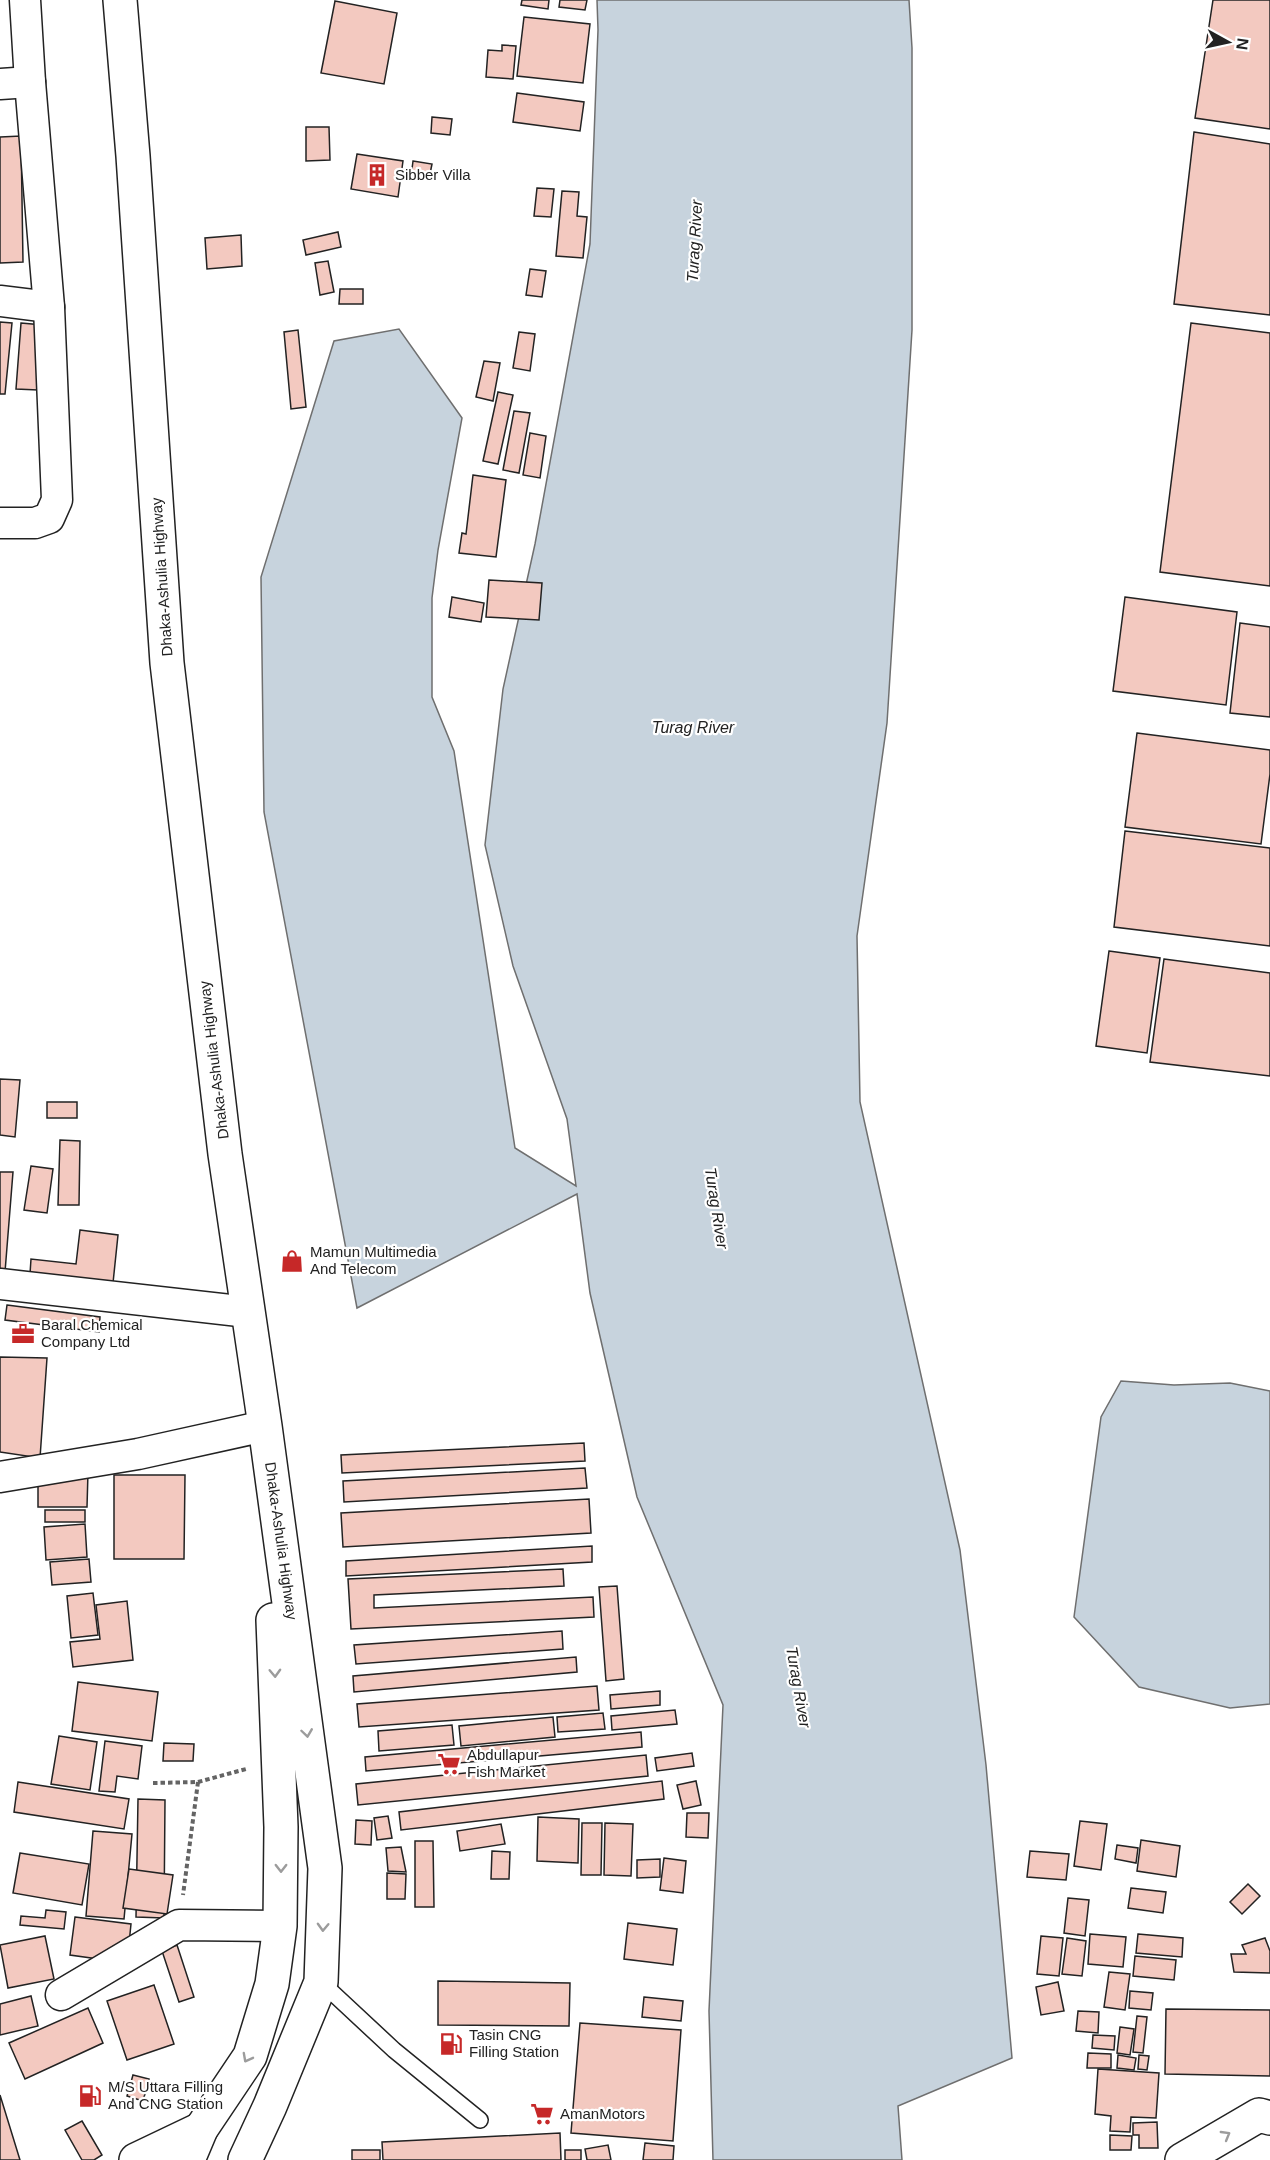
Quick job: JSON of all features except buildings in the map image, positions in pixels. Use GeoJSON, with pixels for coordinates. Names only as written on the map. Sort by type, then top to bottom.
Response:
{"type":"FeatureCollection","features":[{"type":"Feature","properties":{"kind":"highway","name":"Dhaka-Ashulia Highway"},"geometry":{"type":"LineString","coordinates":[[120,0],[134,168],[167,663],[224,1143],[325,1868],[321,1982],[245,2160]]}},
{"type":"Feature","properties":{"kind":"highway"},"geometry":{"type":"LineString","coordinates":[[188,2160],[201,2129],[250,2056],[272,1984],[280,1926],[281,1827],[265,1426]]}},
{"type":"Feature","properties":{"kind":"highway","name":"Dhaka-Ashulia Highway"},"geometry":{"type":"LineString","coordinates":[[258,2160],[270,2106]]}},
{"type":"Feature","properties":{"kind":"highway"},"geometry":{"type":"LineString","coordinates":[[1182,2160],[1259,2115],[1270,2118]]}},
{"type":"Feature","properties":{"kind":"highway"},"geometry":{"type":"LineString","coordinates":[[136,2160],[201,2129]]}},
{"type":"Feature","properties":{"kind":"street"},"geometry":{"type":"LineString","coordinates":[[0,523],[35,523],[49,518],[57,500],[49,307],[25,0]]}},
{"type":"Feature","properties":{"kind":"street"},"geometry":{"type":"LineString","coordinates":[[0,84],[30,82]]}},
{"type":"Feature","properties":{"kind":"street"},"geometry":{"type":"LineString","coordinates":[[0,301],[49,307]]}},
{"type":"Feature","properties":{"kind":"street"},"geometry":{"type":"LineString","coordinates":[[0,1284],[248,1312]]}},
{"type":"Feature","properties":{"kind":"street"},"geometry":{"type":"LineString","coordinates":[[0,1477],[138,1454],[265,1426]]}},
{"type":"Feature","properties":{"kind":"street"},"geometry":{"type":"LineString","coordinates":[[61,1995],[179,1925],[280,1926]]}},
{"type":"Feature","properties":{"kind":"lane"},"geometry":{"type":"LineString","coordinates":[[321,1982],[394,2050],[480,2120]]}},
{"type":"Feature","properties":{"kind":"path"},"geometry":{"type":"LineString","coordinates":[[153,1783],[198,1782],[278,1760]]}},
{"type":"Feature","properties":{"kind":"path"},"geometry":{"type":"LineString","coordinates":[[179,1925],[198,1782]]}},
{"type":"Feature","properties":{"kind":"water","name":"Turag River"},"geometry":{"type":"Polygon","coordinates":[[[597,0],[909,0],[912,48],[912,330],[887,723],[857,936],[860,1102],[960,1550],[986,1765],[1012,2058],[898,2106],[902,2160],[713,2160],[709,2011],[723,1705],[637,1497],[590,1293],[577,1194],[357,1308],[264,812],[261,577],[334,341],[399,329],[462,418],[438,550],[432,598],[432,697],[454,751],[515,1148],[576,1186],[567,1119],[513,966],[485,845],[503,689],[535,544],[590,244],[598,30],[597,0]]]}},
{"type":"Feature","properties":{"kind":"water"},"geometry":{"type":"Polygon","coordinates":[[[1121,1381],[1174,1385],[1230,1383],[1270,1391],[1270,1704],[1230,1708],[1139,1687],[1074,1617],[1101,1417],[1121,1381]]]}},
{"type":"Feature","properties":{"kind":"place","name":"Sibber Villa"},"geometry":{"type":"Point","coordinates":[377,175]}},
{"type":"Feature","properties":{"kind":"place","name":"Mamun Multimedia And Telecom"},"geometry":{"type":"Point","coordinates":[292,1261]}},
{"type":"Feature","properties":{"kind":"place","name":"Baral Chemical Company Ltd"},"geometry":{"type":"Point","coordinates":[23,1334]}},
{"type":"Feature","properties":{"kind":"place","name":"Abdullapur Fish Market"},"geometry":{"type":"Point","coordinates":[449,1764]}},
{"type":"Feature","properties":{"kind":"place","name":"Tasin CNG Filling Station"},"geometry":{"type":"Point","coordinates":[451,2044]}},
{"type":"Feature","properties":{"kind":"place","name":"M/S Uttara Filling And CNG Station"},"geometry":{"type":"Point","coordinates":[90,2096]}},
{"type":"Feature","properties":{"kind":"place","name":"AmanMotors"},"geometry":{"type":"Point","coordinates":[542,2114]}}]}
